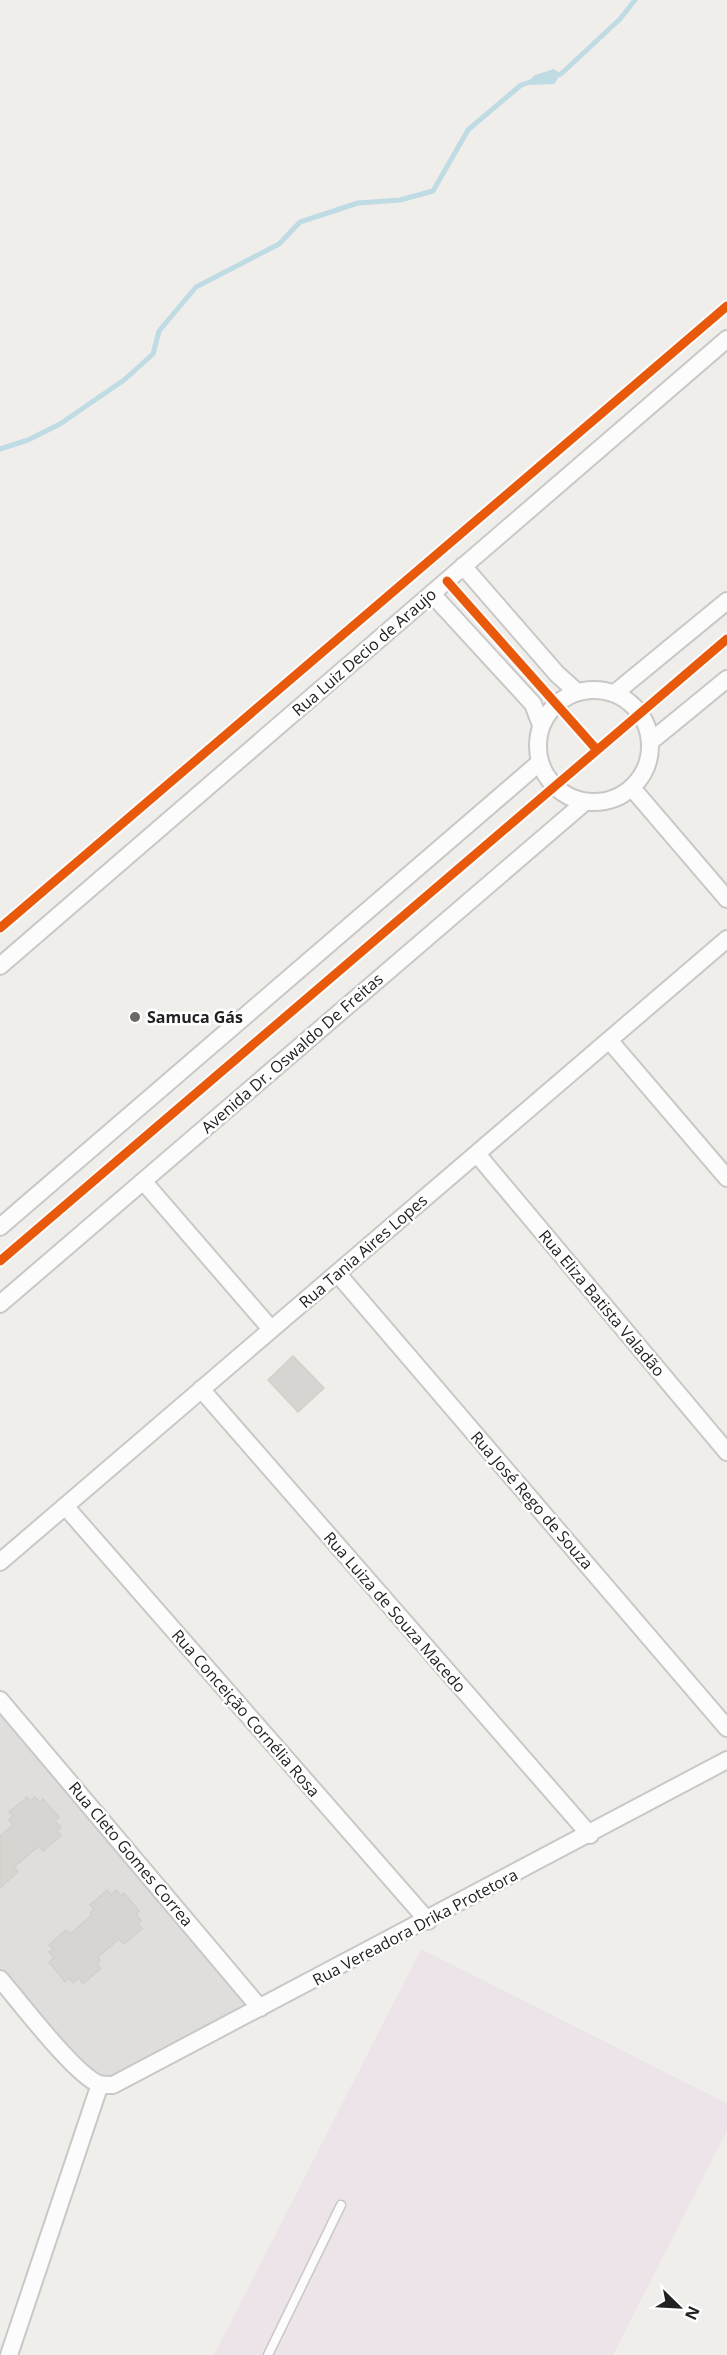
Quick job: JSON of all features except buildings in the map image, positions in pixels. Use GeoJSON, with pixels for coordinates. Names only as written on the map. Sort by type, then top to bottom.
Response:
{"type":"FeatureCollection","features":[{"type":"Feature","properties":{"kind":"street","name":"Rua Luiz Decio de Araujo"},"geometry":{"type":"LineString","coordinates":[[0,966],[727,339]]}},
{"type":"Feature","properties":{"kind":"street"},"geometry":{"type":"LineString","coordinates":[[463,566],[557,674],[577,692]]}},
{"type":"Feature","properties":{"kind":"street"},"geometry":{"type":"LineString","coordinates":[[432,594],[533,704],[541,725]]}},
{"type":"Feature","properties":{"kind":"street"},"geometry":{"type":"LineString","coordinates":[[615,693],[727,601]]}},
{"type":"Feature","properties":{"kind":"street"},"geometry":{"type":"LineString","coordinates":[[650,742],[727,679]]}},
{"type":"Feature","properties":{"kind":"street"},"geometry":{"type":"LineString","coordinates":[[590,690],[615,693],[626,699],[643,718],[650,742],[646,767],[632,788],[610,800],[585,802],[573,799],[554,787],[539,763],[538,738],[541,725],[556,704],[577,692],[590,690]]}},
{"type":"Feature","properties":{"kind":"street"},"geometry":{"type":"LineString","coordinates":[[0,1227],[539,763]]}},
{"type":"Feature","properties":{"kind":"street"},"geometry":{"type":"LineString","coordinates":[[632,788],[727,899]]}},
{"type":"Feature","properties":{"kind":"street","name":"Avenida Dr. Oswaldo De Freitas"},"geometry":{"type":"LineString","coordinates":[[0,1304],[585,802]]}},
{"type":"Feature","properties":{"kind":"street","name":"Rua Tania Aires Lopes"},"geometry":{"type":"LineString","coordinates":[[0,1562],[727,939]]}},
{"type":"Feature","properties":{"kind":"street"},"geometry":{"type":"LineString","coordinates":[[609,1040],[727,1178]]}},
{"type":"Feature","properties":{"kind":"street","name":"Rua Eliza Batista Valadão"},"geometry":{"type":"LineString","coordinates":[[477,1154],[727,1452]]}},
{"type":"Feature","properties":{"kind":"street"},"geometry":{"type":"LineString","coordinates":[[143,1181],[272,1329]]}},
{"type":"Feature","properties":{"kind":"street","name":"Rua José Rego de Souza"},"geometry":{"type":"LineString","coordinates":[[337,1273],[727,1728]]}},
{"type":"Feature","properties":{"kind":"street","name":"Rua Luiza de Souza Macedo"},"geometry":{"type":"LineString","coordinates":[[201,1389],[590,1835]]}},
{"type":"Feature","properties":{"kind":"street","name":"Rua Conceição Cornélia Rosa"},"geometry":{"type":"LineString","coordinates":[[65,1506],[428,1921]]}},
{"type":"Feature","properties":{"kind":"street","name":"Rua Cleto Gomes Correa"},"geometry":{"type":"LineString","coordinates":[[0,1700],[260,2008]]}},
{"type":"Feature","properties":{"kind":"street","name":"Rua Vereadora Drika Protetora"},"geometry":{"type":"LineString","coordinates":[[100,2084],[113,2085],[428,1921],[727,1760]]}},
{"type":"Feature","properties":{"kind":"street"},"geometry":{"type":"LineString","coordinates":[[0,1979],[54,2043],[89,2078],[100,2084],[9,2355]]}},
{"type":"Feature","properties":{"kind":"lane"},"geometry":{"type":"LineString","coordinates":[[268,2355],[341,2205]]}},
{"type":"Feature","properties":{"kind":"shaded area"},"geometry":{"type":"Polygon","coordinates":[[[0,1700],[260,2008],[100,2084],[0,1979],[0,1700]]]}},
{"type":"Feature","properties":{"kind":"shaded area"},"geometry":{"type":"Polygon","coordinates":[[[421,1949],[727,2103],[727,2131],[613,2355],[214,2355],[421,1949]]]}},
{"type":"Feature","properties":{"kind":"water"},"geometry":{"type":"Polygon","coordinates":[[[554,69],[561,74],[554,84],[531,85],[528,82],[535,75],[554,69]]]}},
{"type":"Feature","properties":{"kind":"waterway"},"geometry":{"type":"LineString","coordinates":[[556,75],[561,74],[620,19],[635,0]]}},
{"type":"Feature","properties":{"kind":"waterway"},"geometry":{"type":"LineString","coordinates":[[0,449],[28,440],[60,424],[124,380],[153,354],[159,331],[196,287],[279,244],[300,222],[358,203],[400,200],[433,191],[468,130],[521,85],[533,81]]}},
{"type":"Feature","properties":{"kind":"cycle path"},"geometry":{"type":"LineString","coordinates":[[0,928],[727,306]]}},
{"type":"Feature","properties":{"kind":"cycle path"},"geometry":{"type":"LineString","coordinates":[[447,581],[597,750]]}},
{"type":"Feature","properties":{"kind":"cycle path"},"geometry":{"type":"LineString","coordinates":[[0,1261],[727,639]]}},
{"type":"Feature","properties":{"kind":"place","name":"Samuca Gás"},"geometry":{"type":"Point","coordinates":[135,1017]}}]}
